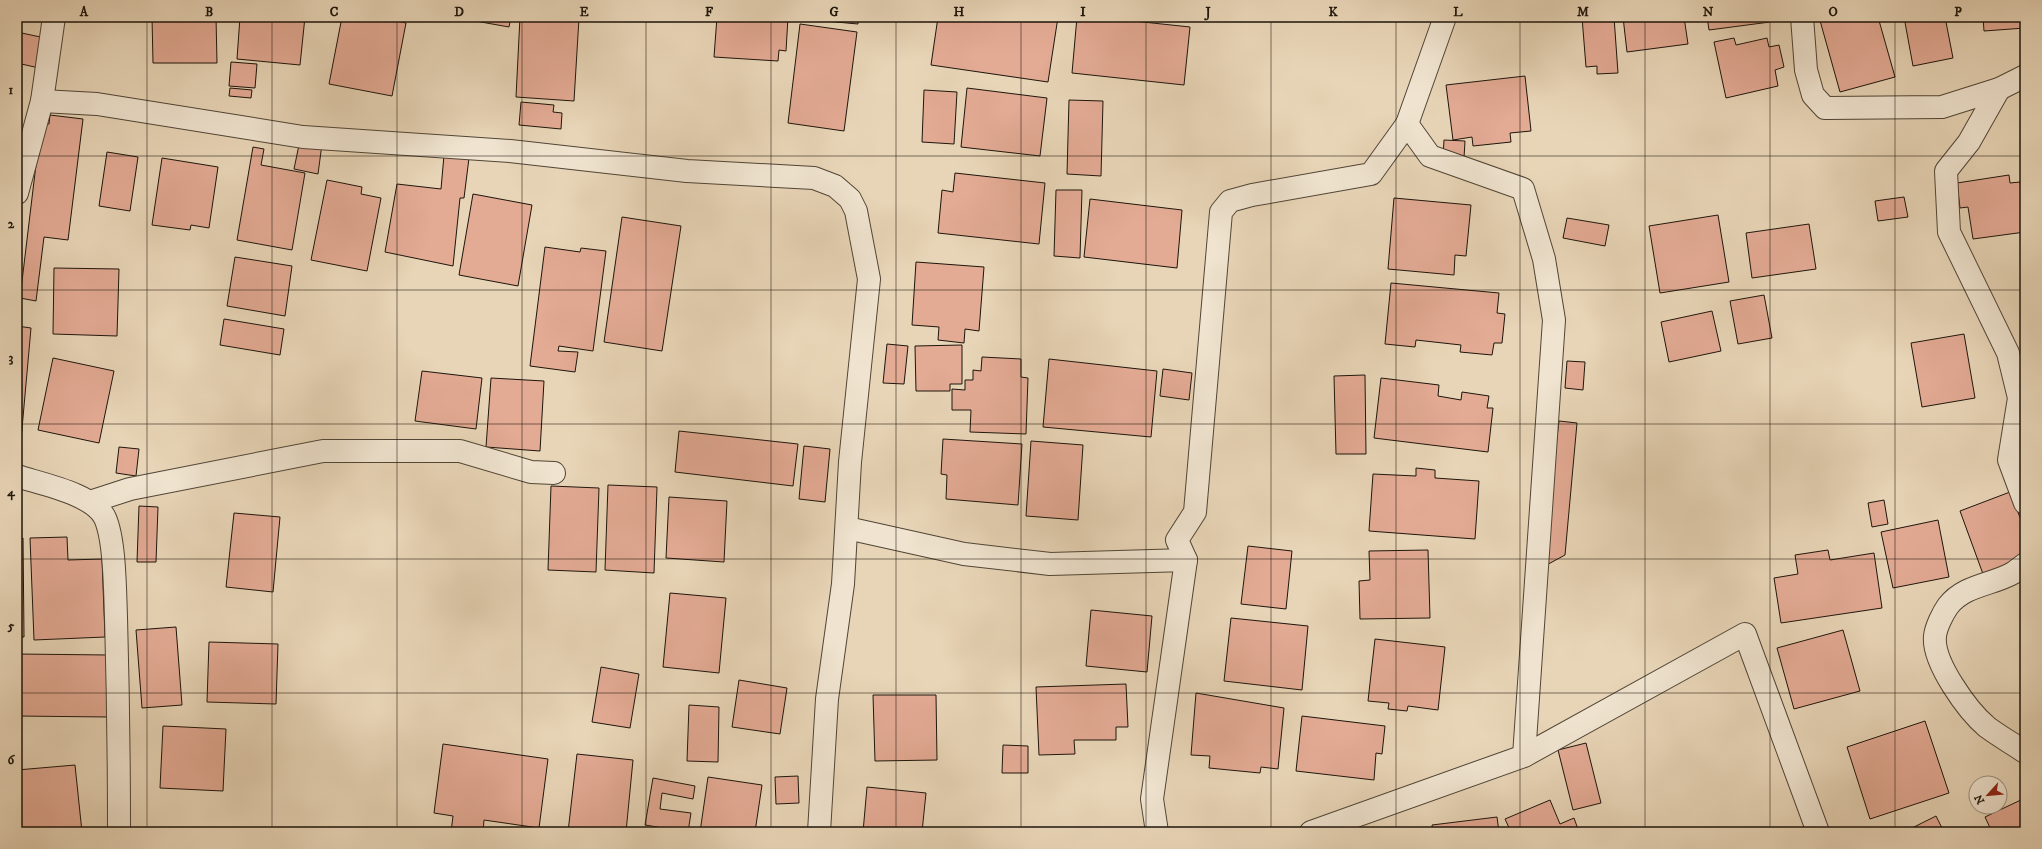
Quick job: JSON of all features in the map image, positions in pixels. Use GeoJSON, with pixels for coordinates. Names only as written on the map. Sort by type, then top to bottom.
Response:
{"type":"FeatureCollection","features":[{"type":"Feature","properties":{"kind":"street"},"geometry":{"type":"LineString","coordinates":[[17,193],[42,101],[54,17]]}},
{"type":"Feature","properties":{"kind":"street"},"geometry":{"type":"LineString","coordinates":[[1156,832],[1152,799],[1186,560],[1177,540],[1195,512],[1221,212],[1230,201],[1252,195],[1372,174],[1407,124],[1446,17]]}},
{"type":"Feature","properties":{"kind":"street"},"geometry":{"type":"LineString","coordinates":[[1802,17],[1806,70],[1813,95],[1825,108],[1942,107],[1999,89],[2025,76]]}},
{"type":"Feature","properties":{"kind":"street"},"geometry":{"type":"LineString","coordinates":[[1999,89],[1969,142],[1946,171],[1949,232],[2008,353],[2019,398],[2009,460],[2025,503]]}},
{"type":"Feature","properties":{"kind":"street"},"geometry":{"type":"LineString","coordinates":[[42,101],[97,104],[303,137],[510,151],[687,171],[814,178],[835,186],[850,199],[856,211],[869,279],[850,462],[843,584],[828,699],[819,832]]}},
{"type":"Feature","properties":{"kind":"street"},"geometry":{"type":"LineString","coordinates":[[1407,124],[1430,156],[1523,189],[1544,259],[1554,320],[1524,756]]}},
{"type":"Feature","properties":{"kind":"street"},"geometry":{"type":"LineString","coordinates":[[90,502],[130,489],[323,451],[460,451],[531,472],[554,473]]}},
{"type":"Feature","properties":{"kind":"street"},"geometry":{"type":"LineString","coordinates":[[17,476],[68,492],[90,502],[105,518],[111,543],[115,580],[119,725],[119,832]]}},
{"type":"Feature","properties":{"kind":"street"},"geometry":{"type":"LineString","coordinates":[[105,518],[130,489]]}},
{"type":"Feature","properties":{"kind":"street"},"geometry":{"type":"LineString","coordinates":[[847,528],[964,554],[1050,564],[1186,560]]}},
{"type":"Feature","properties":{"kind":"street"},"geometry":{"type":"LineString","coordinates":[[2025,564],[2012,573],[1970,589],[1949,605],[1938,624],[1935,637],[1944,669],[1962,699],[1987,726],[2025,752]]}},
{"type":"Feature","properties":{"kind":"street"},"geometry":{"type":"LineString","coordinates":[[1311,832],[1524,756],[1745,634],[1818,832]]}},
{"type":"Feature","properties":{"kind":"building"},"geometry":{"type":"Polygon","coordinates":[[[152,17],[216,17],[217,63],[153,63],[152,17]]]}},
{"type":"Feature","properties":{"kind":"building"},"geometry":{"type":"Polygon","coordinates":[[[240,17],[305,17],[300,65],[237,59],[240,17]]]}},
{"type":"Feature","properties":{"kind":"building"},"geometry":{"type":"Polygon","coordinates":[[[342,17],[378,17],[406,23],[392,96],[329,84],[342,17]]]}},
{"type":"Feature","properties":{"kind":"building"},"geometry":{"type":"Polygon","coordinates":[[[453,17],[511,17],[509,27],[453,17]]]}},
{"type":"Feature","properties":{"kind":"building"},"geometry":{"type":"Polygon","coordinates":[[[520,17],[579,18],[574,101],[516,97],[520,17]]]}},
{"type":"Feature","properties":{"kind":"building"},"geometry":{"type":"Polygon","coordinates":[[[717,17],[788,17],[786,51],[779,50],[778,61],[714,57],[717,17]]]}},
{"type":"Feature","properties":{"kind":"building"},"geometry":{"type":"Polygon","coordinates":[[[803,17],[858,17],[858,24],[803,19],[803,17]]]}},
{"type":"Feature","properties":{"kind":"building"},"geometry":{"type":"Polygon","coordinates":[[[938,17],[1058,17],[1048,82],[931,65],[938,17]]]}},
{"type":"Feature","properties":{"kind":"building"},"geometry":{"type":"Polygon","coordinates":[[[1077,17],[1096,17],[1190,27],[1184,85],[1072,73],[1077,17]]]}},
{"type":"Feature","properties":{"kind":"building"},"geometry":{"type":"Polygon","coordinates":[[[1582,17],[1614,17],[1618,73],[1597,74],[1597,66],[1586,67],[1582,17]]]}},
{"type":"Feature","properties":{"kind":"building"},"geometry":{"type":"Polygon","coordinates":[[[1623,17],[1684,17],[1688,44],[1627,52],[1623,17]]]}},
{"type":"Feature","properties":{"kind":"building"},"geometry":{"type":"Polygon","coordinates":[[[1707,17],[1770,17],[1770,22],[1709,30],[1707,17]]]}},
{"type":"Feature","properties":{"kind":"building"},"geometry":{"type":"Polygon","coordinates":[[[1819,17],[1878,17],[1895,77],[1840,92],[1819,17]]]}},
{"type":"Feature","properties":{"kind":"building"},"geometry":{"type":"Polygon","coordinates":[[[1904,17],[1945,17],[1953,58],[1913,66],[1904,17]]]}},
{"type":"Feature","properties":{"kind":"building"},"geometry":{"type":"Polygon","coordinates":[[[1983,17],[2025,17],[2025,28],[1984,31],[1983,17]]]}},
{"type":"Feature","properties":{"kind":"building"},"geometry":{"type":"Polygon","coordinates":[[[800,24],[857,32],[844,131],[788,123],[800,24]]]}},
{"type":"Feature","properties":{"kind":"building"},"geometry":{"type":"Polygon","coordinates":[[[17,32],[45,38],[39,68],[17,63],[17,32]]]}},
{"type":"Feature","properties":{"kind":"building"},"geometry":{"type":"Polygon","coordinates":[[[1734,38],[1736,45],[1767,38],[1769,47],[1779,45],[1784,67],[1775,70],[1778,86],[1726,98],[1714,42],[1734,38]]]}},
{"type":"Feature","properties":{"kind":"building"},"geometry":{"type":"Polygon","coordinates":[[[231,62],[257,64],[255,88],[229,86],[231,62]]]}},
{"type":"Feature","properties":{"kind":"building"},"geometry":{"type":"Polygon","coordinates":[[[1525,76],[1531,131],[1510,133],[1511,142],[1473,146],[1472,137],[1453,140],[1446,85],[1525,76]]]}},
{"type":"Feature","properties":{"kind":"building"},"geometry":{"type":"Polygon","coordinates":[[[230,88],[252,90],[251,98],[229,96],[230,88]]]}},
{"type":"Feature","properties":{"kind":"building"},"geometry":{"type":"Polygon","coordinates":[[[967,88],[1047,98],[1040,156],[961,147],[967,88]]]}},
{"type":"Feature","properties":{"kind":"building"},"geometry":{"type":"Polygon","coordinates":[[[924,90],[957,92],[954,144],[922,142],[924,90]]]}},
{"type":"Feature","properties":{"kind":"building"},"geometry":{"type":"Polygon","coordinates":[[[1069,100],[1103,101],[1101,176],[1067,174],[1069,100]]]}},
{"type":"Feature","properties":{"kind":"building"},"geometry":{"type":"Polygon","coordinates":[[[521,102],[554,105],[553,112],[562,113],[561,129],[519,125],[521,102]]]}},
{"type":"Feature","properties":{"kind":"building"},"geometry":{"type":"Polygon","coordinates":[[[50,115],[83,119],[68,240],[44,237],[36,301],[20,298],[41,123],[49,124],[50,115]]]}},
{"type":"Feature","properties":{"kind":"building"},"geometry":{"type":"Polygon","coordinates":[[[300,140],[322,144],[318,174],[294,169],[300,140]]]}},
{"type":"Feature","properties":{"kind":"building"},"geometry":{"type":"Polygon","coordinates":[[[1444,140],[1465,141],[1464,158],[1443,158],[1444,140]]]}},
{"type":"Feature","properties":{"kind":"building"},"geometry":{"type":"Polygon","coordinates":[[[253,147],[264,149],[261,165],[305,173],[292,250],[237,240],[253,147]]]}},
{"type":"Feature","properties":{"kind":"building"},"geometry":{"type":"Polygon","coordinates":[[[107,152],[138,157],[130,211],[99,206],[107,152]]]}},
{"type":"Feature","properties":{"kind":"building"},"geometry":{"type":"Polygon","coordinates":[[[444,155],[469,158],[464,198],[460,198],[453,266],[385,252],[397,184],[441,189],[444,155]]]}},
{"type":"Feature","properties":{"kind":"building"},"geometry":{"type":"Polygon","coordinates":[[[162,158],[218,167],[209,228],[191,225],[190,230],[152,225],[162,158]]]}},
{"type":"Feature","properties":{"kind":"building"},"geometry":{"type":"Polygon","coordinates":[[[955,173],[1045,183],[1039,244],[938,233],[942,190],[953,192],[955,173]]]}},
{"type":"Feature","properties":{"kind":"building"},"geometry":{"type":"Polygon","coordinates":[[[2009,175],[2010,183],[2020,182],[2025,216],[2025,232],[1973,239],[1968,207],[1960,208],[1957,183],[2009,175]]]}},
{"type":"Feature","properties":{"kind":"building"},"geometry":{"type":"Polygon","coordinates":[[[327,180],[362,187],[361,194],[381,198],[367,271],[311,260],[327,180]]]}},
{"type":"Feature","properties":{"kind":"building"},"geometry":{"type":"Polygon","coordinates":[[[1056,190],[1082,190],[1080,258],[1054,256],[1056,190]]]}},
{"type":"Feature","properties":{"kind":"building"},"geometry":{"type":"Polygon","coordinates":[[[473,194],[532,205],[518,286],[459,275],[473,194]]]}},
{"type":"Feature","properties":{"kind":"building"},"geometry":{"type":"Polygon","coordinates":[[[1904,197],[1908,217],[1878,221],[1875,201],[1904,197]]]}},
{"type":"Feature","properties":{"kind":"building"},"geometry":{"type":"Polygon","coordinates":[[[1394,198],[1471,205],[1466,256],[1455,255],[1454,275],[1388,269],[1394,198]]]}},
{"type":"Feature","properties":{"kind":"building"},"geometry":{"type":"Polygon","coordinates":[[[1090,199],[1182,210],[1177,268],[1084,257],[1090,199]]]}},
{"type":"Feature","properties":{"kind":"building"},"geometry":{"type":"Polygon","coordinates":[[[1718,215],[1729,282],[1660,293],[1649,226],[1718,215]]]}},
{"type":"Feature","properties":{"kind":"building"},"geometry":{"type":"Polygon","coordinates":[[[622,217],[681,226],[662,351],[604,342],[622,217]]]}},
{"type":"Feature","properties":{"kind":"building"},"geometry":{"type":"Polygon","coordinates":[[[1567,218],[1609,225],[1605,246],[1563,238],[1567,218]]]}},
{"type":"Feature","properties":{"kind":"building"},"geometry":{"type":"Polygon","coordinates":[[[1809,224],[1816,269],[1752,278],[1746,233],[1809,224]]]}},
{"type":"Feature","properties":{"kind":"building"},"geometry":{"type":"Polygon","coordinates":[[[545,247],[580,252],[581,248],[606,251],[593,351],[559,346],[558,351],[578,352],[575,372],[530,366],[545,247]]]}},
{"type":"Feature","properties":{"kind":"building"},"geometry":{"type":"Polygon","coordinates":[[[235,257],[292,266],[285,316],[227,306],[235,257]]]}},
{"type":"Feature","properties":{"kind":"building"},"geometry":{"type":"Polygon","coordinates":[[[916,262],[984,267],[979,331],[965,329],[964,343],[938,340],[939,327],[912,325],[916,262]]]}},
{"type":"Feature","properties":{"kind":"building"},"geometry":{"type":"Polygon","coordinates":[[[54,268],[119,269],[117,336],[53,334],[54,268]]]}},
{"type":"Feature","properties":{"kind":"building"},"geometry":{"type":"Polygon","coordinates":[[[1391,283],[1499,293],[1497,313],[1505,314],[1502,343],[1494,343],[1492,355],[1460,352],[1461,345],[1416,340],[1415,347],[1385,344],[1391,283]]]}},
{"type":"Feature","properties":{"kind":"building"},"geometry":{"type":"Polygon","coordinates":[[[1764,295],[1772,338],[1738,344],[1730,301],[1764,295]]]}},
{"type":"Feature","properties":{"kind":"building"},"geometry":{"type":"Polygon","coordinates":[[[1712,311],[1721,351],[1669,362],[1661,322],[1712,311]]]}},
{"type":"Feature","properties":{"kind":"building"},"geometry":{"type":"Polygon","coordinates":[[[224,319],[284,329],[280,355],[220,345],[224,319]]]}},
{"type":"Feature","properties":{"kind":"building"},"geometry":{"type":"Polygon","coordinates":[[[17,326],[31,328],[20,451],[17,449],[17,326]]]}},
{"type":"Feature","properties":{"kind":"building"},"geometry":{"type":"Polygon","coordinates":[[[1964,334],[1975,398],[1922,407],[1911,343],[1964,334]]]}},
{"type":"Feature","properties":{"kind":"building"},"geometry":{"type":"Polygon","coordinates":[[[887,344],[908,346],[904,384],[883,383],[887,344]]]}},
{"type":"Feature","properties":{"kind":"building"},"geometry":{"type":"Polygon","coordinates":[[[962,345],[962,384],[950,384],[950,391],[916,391],[915,346],[962,345]]]}},
{"type":"Feature","properties":{"kind":"building"},"geometry":{"type":"Polygon","coordinates":[[[982,357],[1021,359],[1021,377],[1028,378],[1026,434],[970,432],[971,410],[952,410],[952,389],[965,390],[965,380],[973,380],[973,370],[981,371],[982,357]]]}},
{"type":"Feature","properties":{"kind":"building"},"geometry":{"type":"Polygon","coordinates":[[[53,358],[114,371],[99,443],[38,430],[53,358]]]}},
{"type":"Feature","properties":{"kind":"building"},"geometry":{"type":"Polygon","coordinates":[[[1049,359],[1157,371],[1151,437],[1043,427],[1049,359]]]}},
{"type":"Feature","properties":{"kind":"building"},"geometry":{"type":"Polygon","coordinates":[[[1567,361],[1585,362],[1583,390],[1565,388],[1567,361]]]}},
{"type":"Feature","properties":{"kind":"building"},"geometry":{"type":"Polygon","coordinates":[[[1163,369],[1192,373],[1189,400],[1160,396],[1163,369]]]}},
{"type":"Feature","properties":{"kind":"building"},"geometry":{"type":"Polygon","coordinates":[[[422,371],[482,378],[476,429],[415,421],[422,371]]]}},
{"type":"Feature","properties":{"kind":"building"},"geometry":{"type":"Polygon","coordinates":[[[1365,375],[1366,454],[1336,454],[1334,376],[1365,375]]]}},
{"type":"Feature","properties":{"kind":"building"},"geometry":{"type":"Polygon","coordinates":[[[491,378],[544,381],[540,451],[486,447],[491,378]]]}},
{"type":"Feature","properties":{"kind":"building"},"geometry":{"type":"Polygon","coordinates":[[[1381,378],[1439,385],[1438,396],[1461,400],[1462,392],[1489,396],[1487,408],[1493,408],[1488,452],[1374,438],[1381,378]]]}},
{"type":"Feature","properties":{"kind":"building"},"geometry":{"type":"Polygon","coordinates":[[[1559,421],[1577,423],[1565,555],[1541,568],[1559,421]]]}},
{"type":"Feature","properties":{"kind":"building"},"geometry":{"type":"Polygon","coordinates":[[[679,431],[798,444],[793,486],[675,472],[679,431]]]}},
{"type":"Feature","properties":{"kind":"building"},"geometry":{"type":"Polygon","coordinates":[[[943,439],[1022,444],[1018,505],[946,499],[947,475],[941,474],[943,439]]]}},
{"type":"Feature","properties":{"kind":"building"},"geometry":{"type":"Polygon","coordinates":[[[1031,441],[1083,445],[1078,520],[1026,516],[1031,441]]]}},
{"type":"Feature","properties":{"kind":"building"},"geometry":{"type":"Polygon","coordinates":[[[804,446],[830,449],[825,502],[799,499],[804,446]]]}},
{"type":"Feature","properties":{"kind":"building"},"geometry":{"type":"Polygon","coordinates":[[[119,447],[139,449],[136,476],[116,473],[119,447]]]}},
{"type":"Feature","properties":{"kind":"building"},"geometry":{"type":"Polygon","coordinates":[[[1416,468],[1435,470],[1435,478],[1479,481],[1475,539],[1369,531],[1373,474],[1416,476],[1416,468]]]}},
{"type":"Feature","properties":{"kind":"building"},"geometry":{"type":"Polygon","coordinates":[[[608,485],[657,487],[654,573],[605,570],[608,485]]]}},
{"type":"Feature","properties":{"kind":"building"},"geometry":{"type":"Polygon","coordinates":[[[551,486],[599,488],[596,572],[548,570],[551,486]]]}},
{"type":"Feature","properties":{"kind":"building"},"geometry":{"type":"Polygon","coordinates":[[[2010,492],[2025,530],[2025,558],[1983,574],[1960,511],[2010,492]]]}},
{"type":"Feature","properties":{"kind":"building"},"geometry":{"type":"Polygon","coordinates":[[[669,497],[727,501],[724,562],[666,558],[669,497]]]}},
{"type":"Feature","properties":{"kind":"building"},"geometry":{"type":"Polygon","coordinates":[[[1884,500],[1888,524],[1872,527],[1868,503],[1884,500]]]}},
{"type":"Feature","properties":{"kind":"building"},"geometry":{"type":"Polygon","coordinates":[[[139,506],[158,507],[156,562],[137,562],[139,506]]]}},
{"type":"Feature","properties":{"kind":"building"},"geometry":{"type":"Polygon","coordinates":[[[234,513],[280,517],[273,592],[226,587],[234,513]]]}},
{"type":"Feature","properties":{"kind":"building"},"geometry":{"type":"Polygon","coordinates":[[[1938,520],[1949,577],[1893,588],[1881,532],[1938,520]]]}},
{"type":"Feature","properties":{"kind":"building"},"geometry":{"type":"Polygon","coordinates":[[[67,537],[68,560],[102,559],[105,637],[34,640],[30,538],[67,537]]]}},
{"type":"Feature","properties":{"kind":"building"},"geometry":{"type":"Polygon","coordinates":[[[17,538],[23,538],[24,637],[17,637],[17,538]]]}},
{"type":"Feature","properties":{"kind":"building"},"geometry":{"type":"Polygon","coordinates":[[[1248,546],[1292,551],[1286,609],[1241,604],[1248,546]]]}},
{"type":"Feature","properties":{"kind":"building"},"geometry":{"type":"Polygon","coordinates":[[[1428,550],[1430,618],[1360,619],[1359,581],[1370,580],[1369,551],[1428,550]]]}},
{"type":"Feature","properties":{"kind":"building"},"geometry":{"type":"Polygon","coordinates":[[[1828,550],[1830,560],[1874,553],[1882,608],[1781,623],[1774,578],[1798,574],[1795,555],[1828,550]]]}},
{"type":"Feature","properties":{"kind":"building"},"geometry":{"type":"Polygon","coordinates":[[[670,593],[726,598],[719,673],[663,667],[670,593]]]}},
{"type":"Feature","properties":{"kind":"building"},"geometry":{"type":"Polygon","coordinates":[[[1091,610],[1152,616],[1147,672],[1086,666],[1091,610]]]}},
{"type":"Feature","properties":{"kind":"building"},"geometry":{"type":"Polygon","coordinates":[[[1231,618],[1308,626],[1302,690],[1224,681],[1231,618]]]}},
{"type":"Feature","properties":{"kind":"building"},"geometry":{"type":"Polygon","coordinates":[[[176,627],[182,705],[142,708],[136,630],[176,627]]]}},
{"type":"Feature","properties":{"kind":"building"},"geometry":{"type":"Polygon","coordinates":[[[1843,630],[1860,691],[1794,709],[1777,648],[1843,630]]]}},
{"type":"Feature","properties":{"kind":"building"},"geometry":{"type":"Polygon","coordinates":[[[1375,639],[1445,647],[1438,710],[1408,706],[1407,711],[1388,709],[1389,703],[1368,701],[1375,639]]]}},
{"type":"Feature","properties":{"kind":"building"},"geometry":{"type":"Polygon","coordinates":[[[209,642],[278,644],[276,704],[207,702],[209,642]]]}},
{"type":"Feature","properties":{"kind":"building"},"geometry":{"type":"Polygon","coordinates":[[[17,654],[109,655],[109,717],[17,716],[17,654]]]}},
{"type":"Feature","properties":{"kind":"building"},"geometry":{"type":"Polygon","coordinates":[[[601,667],[639,674],[630,728],[592,722],[601,667]]]}},
{"type":"Feature","properties":{"kind":"building"},"geometry":{"type":"Polygon","coordinates":[[[739,680],[787,688],[780,734],[732,727],[739,680]]]}},
{"type":"Feature","properties":{"kind":"building"},"geometry":{"type":"Polygon","coordinates":[[[1126,684],[1128,727],[1116,727],[1116,740],[1074,740],[1075,754],[1039,755],[1036,687],[1126,684]]]}},
{"type":"Feature","properties":{"kind":"building"},"geometry":{"type":"Polygon","coordinates":[[[1196,693],[1284,708],[1278,769],[1261,767],[1260,773],[1209,768],[1210,756],[1191,755],[1196,693]]]}},
{"type":"Feature","properties":{"kind":"building"},"geometry":{"type":"Polygon","coordinates":[[[873,695],[936,695],[937,760],[875,761],[873,695]]]}},
{"type":"Feature","properties":{"kind":"building"},"geometry":{"type":"Polygon","coordinates":[[[689,705],[719,707],[718,762],[687,761],[689,705]]]}},
{"type":"Feature","properties":{"kind":"building"},"geometry":{"type":"Polygon","coordinates":[[[1302,716],[1385,726],[1382,754],[1376,753],[1374,780],[1296,771],[1302,716]]]}},
{"type":"Feature","properties":{"kind":"building"},"geometry":{"type":"Polygon","coordinates":[[[1925,721],[1949,793],[1870,819],[1847,747],[1925,721]]]}},
{"type":"Feature","properties":{"kind":"building"},"geometry":{"type":"Polygon","coordinates":[[[163,726],[226,729],[223,791],[160,788],[163,726]]]}},
{"type":"Feature","properties":{"kind":"building"},"geometry":{"type":"Polygon","coordinates":[[[1586,743],[1601,803],[1573,810],[1558,750],[1586,743]]]}},
{"type":"Feature","properties":{"kind":"building"},"geometry":{"type":"Polygon","coordinates":[[[443,744],[548,759],[539,828],[484,820],[483,832],[451,832],[453,816],[434,813],[443,744]]]}},
{"type":"Feature","properties":{"kind":"building"},"geometry":{"type":"Polygon","coordinates":[[[1003,745],[1028,746],[1028,773],[1002,773],[1003,745]]]}},
{"type":"Feature","properties":{"kind":"building"},"geometry":{"type":"Polygon","coordinates":[[[577,754],[633,760],[626,832],[568,832],[577,754]]]}},
{"type":"Feature","properties":{"kind":"building"},"geometry":{"type":"Polygon","coordinates":[[[75,765],[82,832],[17,832],[17,770],[75,765]]]}},
{"type":"Feature","properties":{"kind":"building"},"geometry":{"type":"Polygon","coordinates":[[[798,776],[799,803],[776,804],[775,777],[798,776]]]}},
{"type":"Feature","properties":{"kind":"building"},"geometry":{"type":"Polygon","coordinates":[[[708,777],[762,785],[755,832],[700,832],[708,777]]]}},
{"type":"Feature","properties":{"kind":"building"},"geometry":{"type":"Polygon","coordinates":[[[653,778],[695,786],[693,799],[662,793],[660,809],[691,813],[688,832],[645,825],[653,778]]]}},
{"type":"Feature","properties":{"kind":"building"},"geometry":{"type":"Polygon","coordinates":[[[867,787],[926,793],[922,832],[863,832],[867,787]]]}},
{"type":"Feature","properties":{"kind":"building"},"geometry":{"type":"Polygon","coordinates":[[[2025,798],[2025,832],[1992,832],[1985,817],[1989,815],[2008,815],[2008,806],[2025,798]]]}},
{"type":"Feature","properties":{"kind":"building"},"geometry":{"type":"Polygon","coordinates":[[[1550,800],[1560,824],[1574,818],[1579,832],[1511,832],[1505,819],[1550,800]]]}},
{"type":"Feature","properties":{"kind":"building"},"geometry":{"type":"Polygon","coordinates":[[[1936,816],[1944,832],[1904,832],[1936,816]]]}},
{"type":"Feature","properties":{"kind":"building"},"geometry":{"type":"Polygon","coordinates":[[[1497,817],[1499,832],[1433,832],[1432,825],[1497,817]]]}}]}
